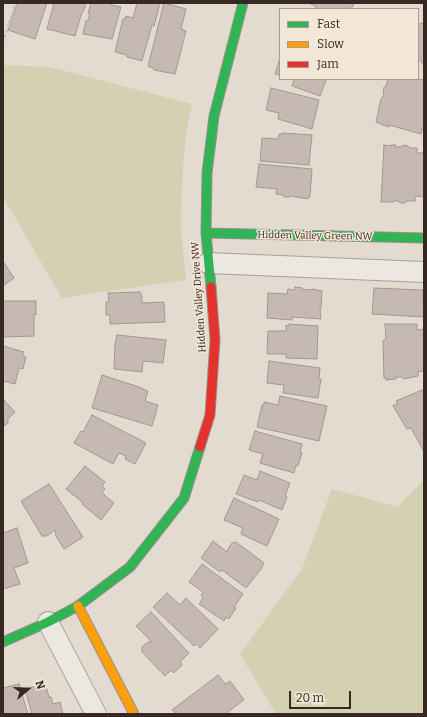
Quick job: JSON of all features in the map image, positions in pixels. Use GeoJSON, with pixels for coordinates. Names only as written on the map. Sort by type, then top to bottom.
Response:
{"type":"FeatureCollection","features":[{"type":"Feature","properties":{"kind":"street","name":"Hidden Valley Drive NW"},"geometry":{"type":"LineString","coordinates":[[3,642],[48,622],[78,606],[130,567],[184,498],[210,415],[215,340],[206,233],[207,173],[214,116],[244,3]]}},
{"type":"Feature","properties":{"kind":"street","name":"Hidden Valley Green NW"},"geometry":{"type":"LineString","coordinates":[[206,233],[424,238]]}},
{"type":"Feature","properties":{"kind":"street"},"geometry":{"type":"LineString","coordinates":[[208,263],[424,272]]}},
{"type":"Feature","properties":{"kind":"street"},"geometry":{"type":"LineString","coordinates":[[78,606],[134,714]]}},
{"type":"Feature","properties":{"kind":"street"},"geometry":{"type":"LineString","coordinates":[[48,622],[96,714]]}},
{"type":"Feature","properties":{"kind":"path"},"geometry":{"type":"LineString","coordinates":[[3,42],[16,3]]}},
{"type":"Feature","properties":{"kind":"shaded area"},"geometry":{"type":"Polygon","coordinates":[[[3,65],[50,67],[192,104],[186,133],[182,184],[181,229],[186,280],[62,298],[3,197],[3,65]]]}},
{"type":"Feature","properties":{"kind":"shaded area"},"geometry":{"type":"Polygon","coordinates":[[[424,479],[424,714],[276,714],[240,654],[302,569],[332,489],[398,507],[424,479]]]}},
{"type":"Feature","properties":{"kind":"building"},"geometry":{"type":"Polygon","coordinates":[[[17,3],[47,3],[35,39],[8,30],[17,3]]]}},
{"type":"Feature","properties":{"kind":"building"},"geometry":{"type":"Polygon","coordinates":[[[54,3],[86,3],[75,36],[47,29],[54,3]]]}},
{"type":"Feature","properties":{"kind":"building"},"geometry":{"type":"Polygon","coordinates":[[[91,3],[112,3],[111,5],[121,7],[112,39],[83,34],[86,20],[88,21],[90,13],[88,13],[91,3]]]}},
{"type":"Feature","properties":{"kind":"building"},"geometry":{"type":"Polygon","coordinates":[[[137,3],[160,3],[142,61],[115,52],[123,19],[125,19],[126,16],[133,18],[137,3]]]}},
{"type":"Feature","properties":{"kind":"building"},"geometry":{"type":"Polygon","coordinates":[[[164,3],[186,9],[181,29],[186,31],[175,74],[154,70],[148,66],[164,3]]]}},
{"type":"Feature","properties":{"kind":"building"},"geometry":{"type":"Polygon","coordinates":[[[308,3],[354,4],[352,8],[315,8],[316,6],[308,3]]]}},
{"type":"Feature","properties":{"kind":"building"},"geometry":{"type":"Polygon","coordinates":[[[422,23],[424,26],[424,62],[422,63],[419,60],[419,24],[422,23]]]}},
{"type":"Feature","properties":{"kind":"building"},"geometry":{"type":"Polygon","coordinates":[[[279,61],[279,75],[275,74],[279,61]]]}},
{"type":"Feature","properties":{"kind":"building"},"geometry":{"type":"Polygon","coordinates":[[[294,80],[326,80],[320,96],[292,86],[294,80]]]}},
{"type":"Feature","properties":{"kind":"building"},"geometry":{"type":"Polygon","coordinates":[[[388,80],[424,80],[424,129],[422,129],[421,134],[389,125],[389,127],[376,122],[381,99],[384,95],[384,87],[386,86],[388,80]]]}},
{"type":"Feature","properties":{"kind":"building"},"geometry":{"type":"Polygon","coordinates":[[[271,88],[319,100],[312,129],[278,119],[279,113],[266,110],[271,88]]]}},
{"type":"Feature","properties":{"kind":"building"},"geometry":{"type":"Polygon","coordinates":[[[279,134],[312,135],[309,165],[260,161],[262,138],[278,139],[279,134]]]}},
{"type":"Feature","properties":{"kind":"building"},"geometry":{"type":"Polygon","coordinates":[[[384,145],[396,145],[395,147],[401,147],[403,145],[408,146],[410,148],[417,148],[417,153],[424,153],[424,197],[415,196],[415,201],[406,201],[405,203],[400,203],[398,201],[381,202],[384,145]]]}},
{"type":"Feature","properties":{"kind":"building"},"geometry":{"type":"Polygon","coordinates":[[[259,164],[312,169],[310,197],[308,197],[308,199],[291,196],[284,197],[283,195],[276,194],[277,189],[256,187],[259,164]]]}},
{"type":"Feature","properties":{"kind":"building"},"geometry":{"type":"Polygon","coordinates":[[[3,261],[14,278],[3,286],[3,261]]]}},
{"type":"Feature","properties":{"kind":"building"},"geometry":{"type":"Polygon","coordinates":[[[295,287],[322,291],[320,308],[321,319],[292,317],[292,320],[267,318],[268,293],[287,294],[288,289],[294,290],[295,287]]]}},
{"type":"Feature","properties":{"kind":"building"},"geometry":{"type":"Polygon","coordinates":[[[374,288],[423,290],[424,317],[372,314],[374,288]]]}},
{"type":"Feature","properties":{"kind":"building"},"geometry":{"type":"Polygon","coordinates":[[[140,292],[142,296],[142,303],[164,302],[165,322],[110,324],[110,315],[106,315],[106,302],[109,302],[108,293],[140,292]]]}},
{"type":"Feature","properties":{"kind":"building"},"geometry":{"type":"Polygon","coordinates":[[[3,301],[36,301],[36,315],[34,314],[34,336],[3,337],[3,301]]]}},
{"type":"Feature","properties":{"kind":"building"},"geometry":{"type":"Polygon","coordinates":[[[289,324],[318,326],[317,359],[286,358],[286,354],[267,354],[268,331],[286,331],[286,325],[289,326],[289,324]]]}},
{"type":"Feature","properties":{"kind":"building"},"geometry":{"type":"Polygon","coordinates":[[[385,324],[417,324],[417,330],[424,329],[424,371],[418,372],[418,376],[404,379],[402,377],[396,377],[396,379],[386,380],[385,377],[384,378],[383,341],[386,338],[385,324]]]}},
{"type":"Feature","properties":{"kind":"building"},"geometry":{"type":"Polygon","coordinates":[[[117,335],[166,340],[163,363],[143,361],[142,372],[114,369],[115,344],[117,335]]]}},
{"type":"Feature","properties":{"kind":"building"},"geometry":{"type":"Polygon","coordinates":[[[3,346],[24,352],[22,356],[26,357],[23,369],[19,368],[15,384],[3,381],[3,346]]]}},
{"type":"Feature","properties":{"kind":"building"},"geometry":{"type":"Polygon","coordinates":[[[269,361],[320,368],[319,379],[321,379],[318,398],[283,393],[284,385],[267,383],[269,361]]]}},
{"type":"Feature","properties":{"kind":"building"},"geometry":{"type":"Polygon","coordinates":[[[102,375],[148,391],[145,401],[158,405],[152,426],[92,408],[102,375]]]}},
{"type":"Feature","properties":{"kind":"building"},"geometry":{"type":"Polygon","coordinates":[[[422,390],[424,393],[423,450],[411,428],[407,429],[393,406],[398,403],[396,401],[422,390]]]}},
{"type":"Feature","properties":{"kind":"building"},"geometry":{"type":"Polygon","coordinates":[[[280,396],[327,406],[319,441],[257,427],[264,402],[278,405],[280,396]]]}},
{"type":"Feature","properties":{"kind":"building"},"geometry":{"type":"Polygon","coordinates":[[[3,399],[15,412],[8,419],[8,423],[4,426],[3,399]]]}},
{"type":"Feature","properties":{"kind":"building"},"geometry":{"type":"Polygon","coordinates":[[[92,415],[146,443],[135,464],[125,459],[126,456],[119,453],[113,464],[74,443],[81,431],[83,432],[92,415]]]}},
{"type":"Feature","properties":{"kind":"building"},"geometry":{"type":"Polygon","coordinates":[[[255,431],[302,444],[300,453],[302,453],[294,473],[260,463],[263,454],[249,450],[255,431]]]}},
{"type":"Feature","properties":{"kind":"building"},"geometry":{"type":"Polygon","coordinates":[[[85,466],[105,482],[102,486],[105,489],[102,493],[114,503],[101,520],[66,489],[85,466]]]}},
{"type":"Feature","properties":{"kind":"building"},"geometry":{"type":"Polygon","coordinates":[[[260,471],[290,483],[282,510],[259,500],[258,502],[236,494],[244,475],[257,480],[260,471]]]}},
{"type":"Feature","properties":{"kind":"building"},"geometry":{"type":"Polygon","coordinates":[[[49,484],[83,537],[64,549],[56,536],[55,530],[47,536],[42,536],[21,501],[49,484]]]}},
{"type":"Feature","properties":{"kind":"building"},"geometry":{"type":"Polygon","coordinates":[[[234,498],[279,519],[267,546],[241,534],[243,528],[224,520],[234,498]]]}},
{"type":"Feature","properties":{"kind":"building"},"geometry":{"type":"Polygon","coordinates":[[[17,528],[28,563],[14,568],[20,584],[3,589],[3,533],[17,528]]]}},
{"type":"Feature","properties":{"kind":"building"},"geometry":{"type":"Polygon","coordinates":[[[213,541],[227,552],[232,543],[236,542],[264,563],[246,588],[222,570],[220,572],[201,558],[213,541]]]}},
{"type":"Feature","properties":{"kind":"building"},"geometry":{"type":"Polygon","coordinates":[[[202,564],[243,594],[234,607],[236,608],[229,619],[226,617],[224,621],[199,604],[203,598],[201,595],[203,592],[189,582],[202,564]]]}},
{"type":"Feature","properties":{"kind":"building"},"geometry":{"type":"Polygon","coordinates":[[[167,593],[180,605],[186,598],[218,629],[200,648],[196,644],[194,646],[153,607],[167,593]]]}},
{"type":"Feature","properties":{"kind":"building"},"geometry":{"type":"Polygon","coordinates":[[[151,612],[189,653],[180,662],[182,665],[174,673],[171,670],[165,676],[142,652],[142,647],[148,642],[152,642],[136,626],[151,612]]]}},
{"type":"Feature","properties":{"kind":"building"},"geometry":{"type":"Polygon","coordinates":[[[218,675],[225,684],[230,681],[244,700],[225,714],[176,714],[172,710],[218,675]]]}},
{"type":"Feature","properties":{"kind":"building"},"geometry":{"type":"Polygon","coordinates":[[[45,683],[49,697],[51,697],[53,704],[60,702],[63,714],[32,714],[25,689],[45,683]]]}},
{"type":"Feature","properties":{"kind":"building"},"geometry":{"type":"Polygon","coordinates":[[[19,684],[28,714],[3,714],[3,688],[19,684]]]}},
{"type":"Feature","properties":{"kind":"traffic: fast"},"geometry":{"type":"LineString","coordinates":[[211,287],[206,233],[207,173],[214,116],[243,3]]}},
{"type":"Feature","properties":{"kind":"traffic: fast"},"geometry":{"type":"LineString","coordinates":[[206,233],[424,238]]}},
{"type":"Feature","properties":{"kind":"traffic: fast"},"geometry":{"type":"LineString","coordinates":[[3,642],[48,622],[78,606],[130,567],[184,498],[200,447]]}},
{"type":"Feature","properties":{"kind":"traffic: slow"},"geometry":{"type":"LineString","coordinates":[[78,606],[134,714]]}},
{"type":"Feature","properties":{"kind":"traffic: jam"},"geometry":{"type":"LineString","coordinates":[[200,447],[210,415],[215,340],[211,287]]}}]}
